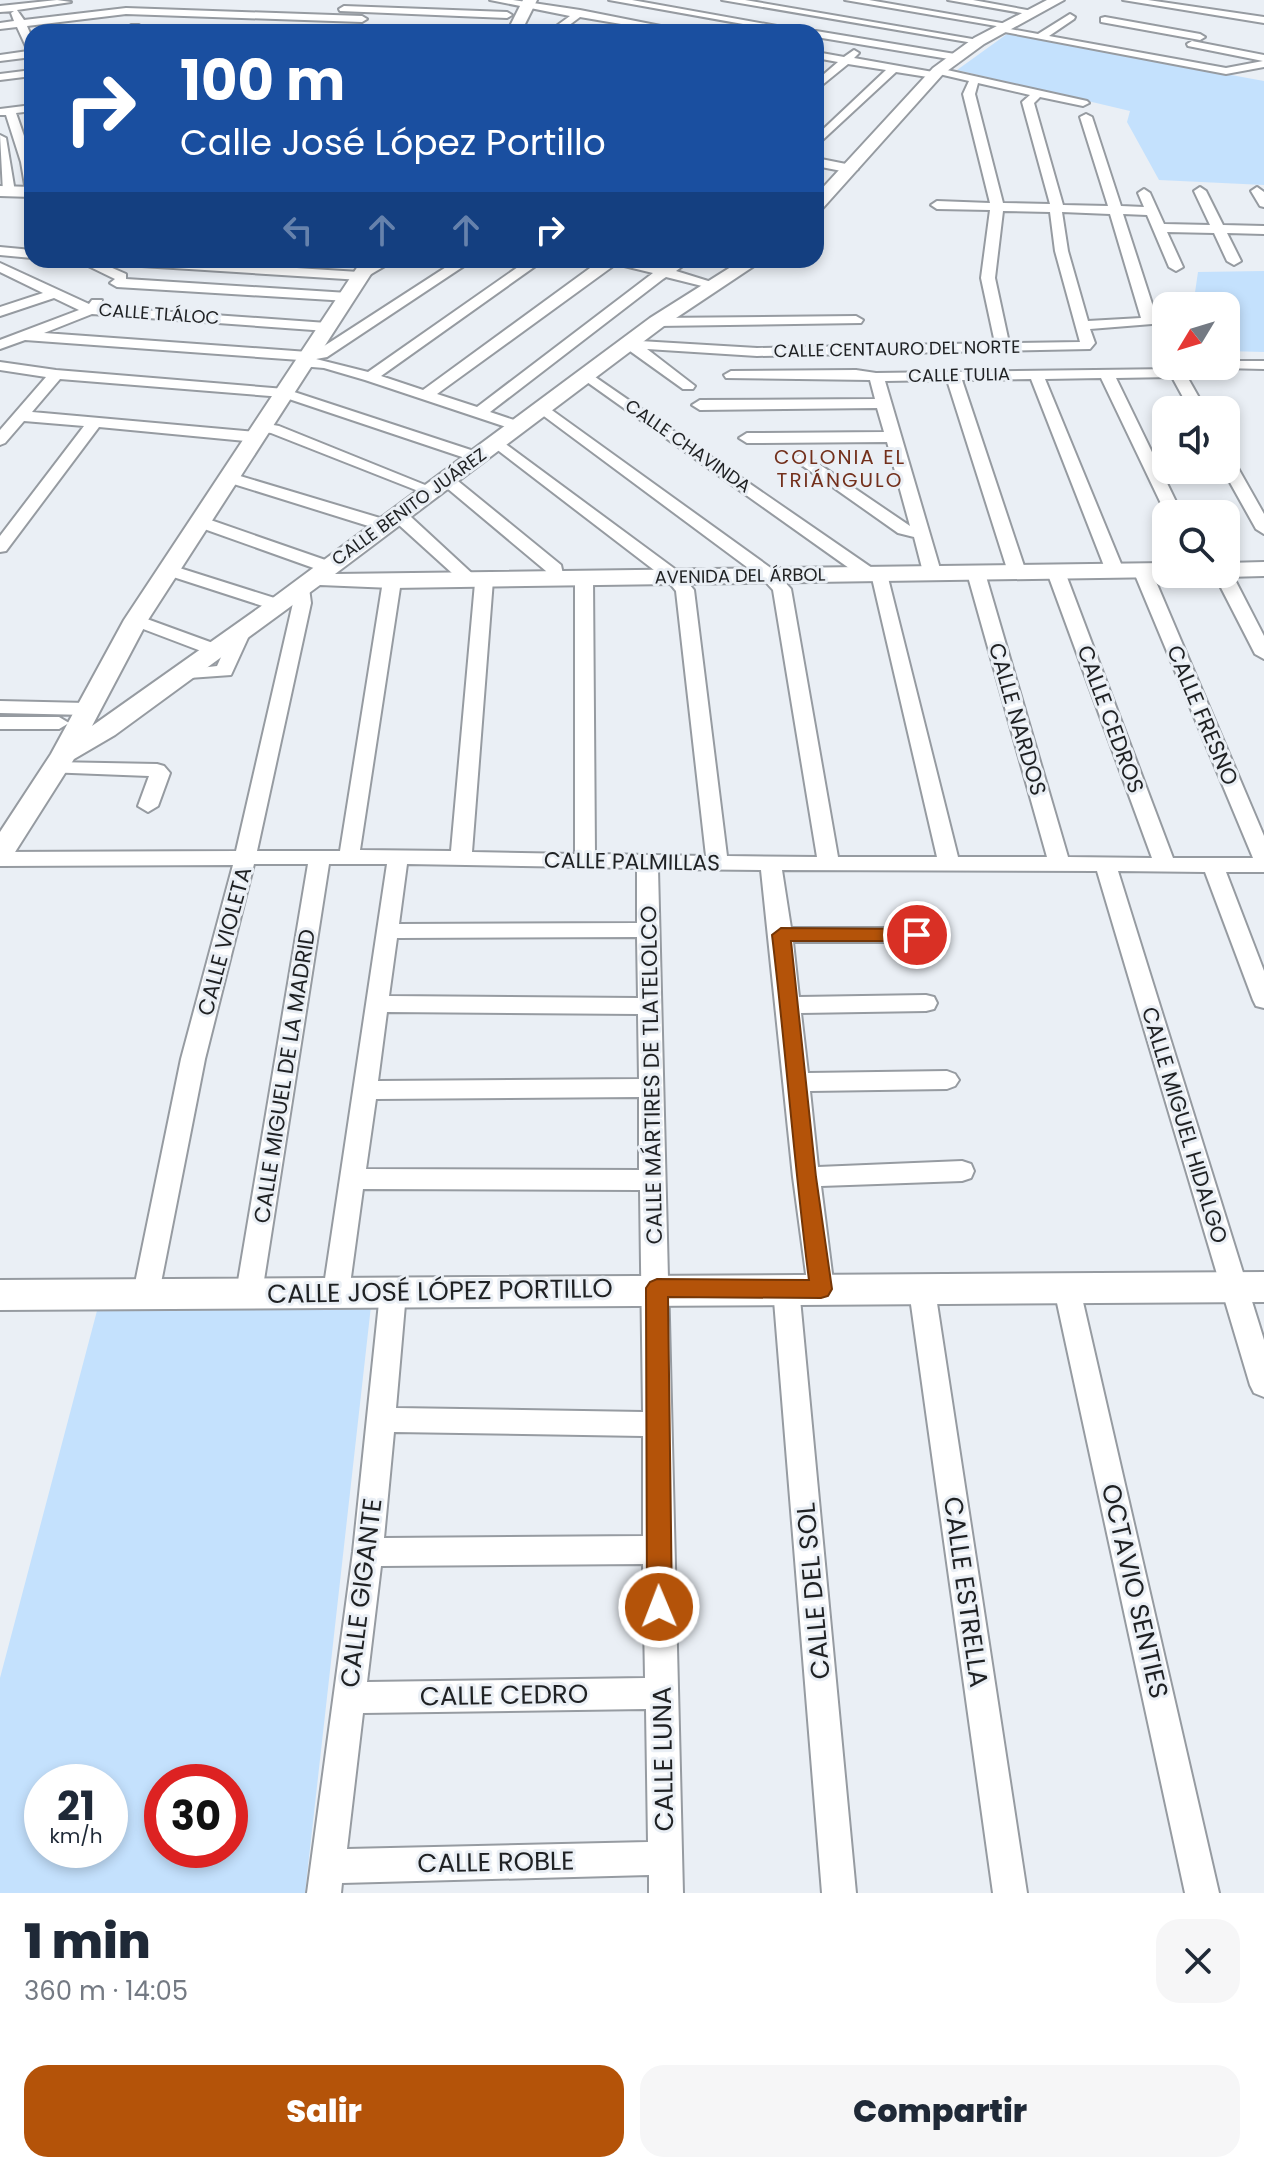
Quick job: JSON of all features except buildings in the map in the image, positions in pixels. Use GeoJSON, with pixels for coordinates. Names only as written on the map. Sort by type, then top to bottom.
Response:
{"type":"FeatureCollection","features":[{"type":"Feature","properties":{"kind":"street"},"geometry":{"type":"LineString","coordinates":[[0,9],[6,2],[81,0]]}},
{"type":"Feature","properties":{"kind":"street"},"geometry":{"type":"LineString","coordinates":[[362,20],[376,0]]}},
{"type":"Feature","properties":{"kind":"street"},"geometry":{"type":"LineString","coordinates":[[495,0],[508,18]]}},
{"type":"Feature","properties":{"kind":"street"},"geometry":{"type":"LineString","coordinates":[[563,24],[576,13],[579,0]]}},
{"type":"Feature","properties":{"kind":"street"},"geometry":{"type":"LineString","coordinates":[[614,0],[760,24]]}},
{"type":"Feature","properties":{"kind":"street"},"geometry":{"type":"LineString","coordinates":[[727,0],[979,41]]}},
{"type":"Feature","properties":{"kind":"street"},"geometry":{"type":"LineString","coordinates":[[850,0],[1104,48],[1143,50],[1170,60],[1234,72],[1264,61]]}},
{"type":"Feature","properties":{"kind":"street"},"geometry":{"type":"LineString","coordinates":[[953,0],[1033,12]]}},
{"type":"Feature","properties":{"kind":"street"},"geometry":{"type":"LineString","coordinates":[[824,197],[936,73],[979,41],[1057,0]]}},
{"type":"Feature","properties":{"kind":"street"},"geometry":{"type":"LineString","coordinates":[[1094,27],[1130,0],[1196,6]]}},
{"type":"Feature","properties":{"kind":"street"},"geometry":{"type":"LineString","coordinates":[[1170,60],[1209,30],[1230,0]]}},
{"type":"Feature","properties":{"kind":"street"},"geometry":{"type":"LineString","coordinates":[[130,19],[171,1],[264,15],[376,23]]}},
{"type":"Feature","properties":{"kind":"street"},"geometry":{"type":"LineString","coordinates":[[6,2],[24,33]]}},
{"type":"Feature","properties":{"kind":"street"},"geometry":{"type":"LineString","coordinates":[[64,2],[73,22]]}},
{"type":"Feature","properties":{"kind":"street"},"geometry":{"type":"LineString","coordinates":[[468,24],[508,18],[529,2]]}},
{"type":"Feature","properties":{"kind":"street"},"geometry":{"type":"LineString","coordinates":[[47,24],[264,15],[362,20],[508,18],[529,2]]}},
{"type":"Feature","properties":{"kind":"street"},"geometry":{"type":"LineString","coordinates":[[529,2],[631,24]]}},
{"type":"Feature","properties":{"kind":"street"},"geometry":{"type":"LineString","coordinates":[[718,24],[751,2]]}},
{"type":"Feature","properties":{"kind":"street"},"geometry":{"type":"LineString","coordinates":[[1126,33],[1162,3]]}},
{"type":"Feature","properties":{"kind":"street"},"geometry":{"type":"LineString","coordinates":[[1196,6],[1224,51],[1264,61]]}},
{"type":"Feature","properties":{"kind":"street"},"geometry":{"type":"LineString","coordinates":[[1158,39],[1196,6]]}},
{"type":"Feature","properties":{"kind":"street"},"geometry":{"type":"LineString","coordinates":[[1041,37],[1070,17]]}},
{"type":"Feature","properties":{"kind":"street"},"geometry":{"type":"LineString","coordinates":[[1105,20],[1168,31],[1209,30],[1260,19]]}},
{"type":"Feature","properties":{"kind":"street"},"geometry":{"type":"LineString","coordinates":[[609,24],[615,20]]}},
{"type":"Feature","properties":{"kind":"street"},"geometry":{"type":"LineString","coordinates":[[0,26],[24,26]]}},
{"type":"Feature","properties":{"kind":"street"},"geometry":{"type":"LineString","coordinates":[[824,80],[887,27]]}},
{"type":"Feature","properties":{"kind":"street"},"geometry":{"type":"LineString","coordinates":[[824,35],[955,57]]}},
{"type":"Feature","properties":{"kind":"street"},"geometry":{"type":"LineString","coordinates":[[1072,42],[1083,35]]}},
{"type":"Feature","properties":{"kind":"street"},"geometry":{"type":"LineString","coordinates":[[1104,48],[1115,41]]}},
{"type":"Feature","properties":{"kind":"street"},"geometry":{"type":"LineString","coordinates":[[1204,67],[1224,51]]}},
{"type":"Feature","properties":{"kind":"street"},"geometry":{"type":"LineString","coordinates":[[0,58],[24,54]]}},
{"type":"Feature","properties":{"kind":"street"},"geometry":{"type":"LineString","coordinates":[[824,56],[976,79],[1083,103]]}},
{"type":"Feature","properties":{"kind":"street"},"geometry":{"type":"LineString","coordinates":[[824,134],[894,68]]}},
{"type":"Feature","properties":{"kind":"street"},"geometry":{"type":"LineString","coordinates":[[0,77],[24,74]]}},
{"type":"Feature","properties":{"kind":"street"},"geometry":{"type":"LineString","coordinates":[[976,79],[969,94],[997,206],[988,278],[1003,347]]}},
{"type":"Feature","properties":{"kind":"street"},"geometry":{"type":"LineString","coordinates":[[1038,93],[1028,102],[1057,201],[1059,240],[1082,325],[1140,323],[1147,321],[1149,316],[1086,117]]}},
{"type":"Feature","properties":{"kind":"street"},"geometry":{"type":"LineString","coordinates":[[0,132],[21,138]]}},
{"type":"Feature","properties":{"kind":"street"},"geometry":{"type":"LineString","coordinates":[[21,138],[2,155],[3,193],[24,194]]}},
{"type":"Feature","properties":{"kind":"street"},"geometry":{"type":"LineString","coordinates":[[2,155],[21,138]]}},
{"type":"Feature","properties":{"kind":"street"},"geometry":{"type":"LineString","coordinates":[[824,164],[852,169]]}},
{"type":"Feature","properties":{"kind":"street"},"geometry":{"type":"LineString","coordinates":[[1200,191],[1234,261]]}},
{"type":"Feature","properties":{"kind":"street"},"geometry":{"type":"LineString","coordinates":[[1144,193],[1176,267]]}},
{"type":"Feature","properties":{"kind":"street"},"geometry":{"type":"LineString","coordinates":[[937,205],[1151,211]]}},
{"type":"Feature","properties":{"kind":"street"},"geometry":{"type":"LineString","coordinates":[[1160,228],[1264,230]]}},
{"type":"Feature","properties":{"kind":"street"},"geometry":{"type":"LineString","coordinates":[[0,251],[24,253]]}},
{"type":"Feature","properties":{"kind":"street","name":"CALLE TLÁLOC"},"geometry":{"type":"LineString","coordinates":[[0,267],[91,310],[327,327]]}},
{"type":"Feature","properties":{"kind":"street"},"geometry":{"type":"LineString","coordinates":[[97,268],[119,280],[348,297]]}},
{"type":"Feature","properties":{"kind":"street"},"geometry":{"type":"LineString","coordinates":[[0,345],[91,310],[131,268]]}},
{"type":"Feature","properties":{"kind":"street"},"geometry":{"type":"LineString","coordinates":[[151,314],[191,268]]}},
{"type":"Feature","properties":{"kind":"street"},"geometry":{"type":"LineString","coordinates":[[233,268],[366,268]]}},
{"type":"Feature","properties":{"kind":"street","name":"CALLE BENITO JUÁREZ"},"geometry":{"type":"LineString","coordinates":[[0,856],[59,761],[136,620],[366,268]]}},
{"type":"Feature","properties":{"kind":"street"},"geometry":{"type":"LineString","coordinates":[[307,359],[339,346],[454,268]]}},
{"type":"Feature","properties":{"kind":"street"},"geometry":{"type":"LineString","coordinates":[[370,377],[526,268]]}},
{"type":"Feature","properties":{"kind":"street"},"geometry":{"type":"LineString","coordinates":[[426,395],[598,268]]}},
{"type":"Feature","properties":{"kind":"street"},"geometry":{"type":"LineString","coordinates":[[652,268],[714,285]]}},
{"type":"Feature","properties":{"kind":"street"},"geometry":{"type":"LineString","coordinates":[[480,412],[671,268]]}},
{"type":"Feature","properties":{"kind":"street","name":"CALLE BENITO JUÁREZ"},"geometry":{"type":"LineString","coordinates":[[59,761],[182,675],[220,660],[243,629],[585,374],[657,322],[741,268]]}},
{"type":"Feature","properties":{"kind":"street"},"geometry":{"type":"LineString","coordinates":[[185,365],[259,270]]}},
{"type":"Feature","properties":{"kind":"street"},"geometry":{"type":"LineString","coordinates":[[0,282],[18,276]]}},
{"type":"Feature","properties":{"kind":"street"},"geometry":{"type":"LineString","coordinates":[[0,312],[55,293]]}},
{"type":"Feature","properties":{"kind":"street"},"geometry":{"type":"LineString","coordinates":[[657,322],[856,320]]}},
{"type":"Feature","properties":{"kind":"street","name":"CALLE CENTAURO DEL NORTE"},"geometry":{"type":"LineString","coordinates":[[628,343],[757,352],[1085,346],[1088,343],[1082,325]]}},
{"type":"Feature","properties":{"kind":"street"},"geometry":{"type":"LineString","coordinates":[[25,336],[113,360],[185,365],[307,359],[518,426]]}},
{"type":"Feature","properties":{"kind":"street"},"geometry":{"type":"LineString","coordinates":[[628,343],[688,386]]}},
{"type":"Feature","properties":{"kind":"street"},"geometry":{"type":"LineString","coordinates":[[0,366],[56,374],[113,360],[185,365],[285,393],[477,457]]}},
{"type":"Feature","properties":{"kind":"street"},"geometry":{"type":"LineString","coordinates":[[1240,365],[1264,365]]}},
{"type":"Feature","properties":{"kind":"street","name":"CALLE TULIA"},"geometry":{"type":"LineString","coordinates":[[731,375],[856,374],[876,377],[1152,371]]}},
{"type":"Feature","properties":{"kind":"street"},"geometry":{"type":"LineString","coordinates":[[1106,373],[1167,500]]}},
{"type":"Feature","properties":{"kind":"street"},"geometry":{"type":"LineString","coordinates":[[0,440],[56,374]]}},
{"type":"Feature","properties":{"kind":"street","name":"CALLE CHAVINDA"},"geometry":{"type":"LineString","coordinates":[[585,374],[875,574]]}},
{"type":"Feature","properties":{"kind":"street"},"geometry":{"type":"LineString","coordinates":[[1036,374],[1115,571]]}},
{"type":"Feature","properties":{"kind":"street"},"geometry":{"type":"LineString","coordinates":[[953,375],[1017,572]]}},
{"type":"Feature","properties":{"kind":"street"},"geometry":{"type":"LineString","coordinates":[[876,377],[932,572]]}},
{"type":"Feature","properties":{"kind":"street"},"geometry":{"type":"LineString","coordinates":[[700,405],[884,403]]}},
{"type":"Feature","properties":{"kind":"street"},"geometry":{"type":"LineString","coordinates":[[542,408],[769,575],[782,589],[829,863]]}},
{"type":"Feature","properties":{"kind":"street"},"geometry":{"type":"LineString","coordinates":[[22,416],[259,432],[274,429],[440,485],[555,569],[555,579]]}},
{"type":"Feature","properties":{"kind":"street"},"geometry":{"type":"LineString","coordinates":[[0,547],[95,422]]}},
{"type":"Feature","properties":{"kind":"street"},"geometry":{"type":"LineString","coordinates":[[747,438],[895,437]]}},
{"type":"Feature","properties":{"kind":"street"},"geometry":{"type":"LineString","coordinates":[[496,442],[673,576],[685,590],[717,863]]}},
{"type":"Feature","properties":{"kind":"street"},"geometry":{"type":"LineString","coordinates":[[801,459],[885,517],[921,534]]}},
{"type":"Feature","properties":{"kind":"street"},"geometry":{"type":"LineString","coordinates":[[230,478],[390,521],[405,521],[476,580],[461,859]]}},
{"type":"Feature","properties":{"kind":"street"},"geometry":{"type":"LineString","coordinates":[[1239,484],[1264,529]]}},
{"type":"Feature","properties":{"kind":"street"},"geometry":{"type":"LineString","coordinates":[[199,521],[314,577]]}},
{"type":"Feature","properties":{"kind":"street"},"geometry":{"type":"LineString","coordinates":[[1240,571],[1264,569]]}},
{"type":"Feature","properties":{"kind":"street"},"geometry":{"type":"LineString","coordinates":[[170,570],[278,605]]}},
{"type":"Feature","properties":{"kind":"street","name":"CALLE FRESNO"},"geometry":{"type":"LineString","coordinates":[[1142,570],[1264,862]]}},
{"type":"Feature","properties":{"kind":"street","name":"AVENIDA DEL ÁRBOL"},"geometry":{"type":"LineString","coordinates":[[314,577],[333,581],[392,581],[1152,570]]}},
{"type":"Feature","properties":{"kind":"street","name":"CALLE CEDROS"},"geometry":{"type":"LineString","coordinates":[[1056,572],[1166,866]]}},
{"type":"Feature","properties":{"kind":"street","name":"CALLE NARDOS"},"geometry":{"type":"LineString","coordinates":[[976,573],[1060,865]]}},
{"type":"Feature","properties":{"kind":"street"},"geometry":{"type":"LineString","coordinates":[[875,574],[949,865]]}},
{"type":"Feature","properties":{"kind":"street","name":"CALLE VIOLETA"},"geometry":{"type":"LineString","coordinates":[[146,1293],[193,1059],[245,858],[302,603],[314,577]]}},
{"type":"Feature","properties":{"kind":"street"},"geometry":{"type":"LineString","coordinates":[[584,578],[585,860]]}},
{"type":"Feature","properties":{"kind":"street"},"geometry":{"type":"LineString","coordinates":[[349,857],[392,581]]}},
{"type":"Feature","properties":{"kind":"street"},"geometry":{"type":"LineString","coordinates":[[1232,588],[1264,654]]}},
{"type":"Feature","properties":{"kind":"street"},"geometry":{"type":"LineString","coordinates":[[136,620],[220,660]]}},
{"type":"Feature","properties":{"kind":"street"},"geometry":{"type":"LineString","coordinates":[[0,707],[83,716]]}},
{"type":"Feature","properties":{"kind":"street"},"geometry":{"type":"LineString","coordinates":[[0,723],[83,716]]}},
{"type":"Feature","properties":{"kind":"street"},"geometry":{"type":"LineString","coordinates":[[59,761],[157,770],[160,773],[148,806]]}},
{"type":"Feature","properties":{"kind":"street","name":"CALLE PALMILLAS"},"geometry":{"type":"LineString","coordinates":[[0,856],[398,857],[949,865],[1213,866],[1264,862]]}},
{"type":"Feature","properties":{"kind":"street"},"geometry":{"type":"LineString","coordinates":[[336,1292],[380,1004],[398,857]]}},
{"type":"Feature","properties":{"kind":"street","name":"CALLE MIGUEL DE LA MADRID"},"geometry":{"type":"LineString","coordinates":[[249,1293],[319,859]]}},
{"type":"Feature","properties":{"kind":"street","name":"CALLE MÁRTIRES DE TLATELOLCO"},"geometry":{"type":"LineString","coordinates":[[647,862],[652,1180],[657,1288]]}},
{"type":"Feature","properties":{"kind":"street","name":"CALLE DEL SOL"},"geometry":{"type":"LineString","coordinates":[[771,863],[791,1005],[805,1177],[803,1289],[839,1893]]}},
{"type":"Feature","properties":{"kind":"street","name":"CALLE MIGUEL HIDALGO"},"geometry":{"type":"LineString","coordinates":[[1106,865],[1249,1287],[1264,1385]]}},
{"type":"Feature","properties":{"kind":"street"},"geometry":{"type":"LineString","coordinates":[[1213,866],[1264,1000]]}},
{"type":"Feature","properties":{"kind":"street"},"geometry":{"type":"LineString","coordinates":[[390,931],[647,930]]}},
{"type":"Feature","properties":{"kind":"street"},"geometry":{"type":"LineString","coordinates":[[781,935],[917,935]]}},
{"type":"Feature","properties":{"kind":"street"},"geometry":{"type":"LineString","coordinates":[[791,1005],[926,1003]]}},
{"type":"Feature","properties":{"kind":"street"},"geometry":{"type":"LineString","coordinates":[[380,1004],[651,1006]]}},
{"type":"Feature","properties":{"kind":"street"},"geometry":{"type":"LineString","coordinates":[[798,1082],[947,1080]]}},
{"type":"Feature","properties":{"kind":"street"},"geometry":{"type":"LineString","coordinates":[[365,1090],[652,1088]]}},
{"type":"Feature","properties":{"kind":"street"},"geometry":{"type":"LineString","coordinates":[[805,1177],[962,1171]]}},
{"type":"Feature","properties":{"kind":"street"},"geometry":{"type":"LineString","coordinates":[[354,1179],[652,1180]]}},
{"type":"Feature","properties":{"kind":"street","name":"CALLE JOSÉ LÓPEZ PORTILLO"},"geometry":{"type":"LineString","coordinates":[[0,1295],[657,1288],[922,1290],[1249,1287]]}},
{"type":"Feature","properties":{"kind":"street","name":"CALLE LUNA"},"geometry":{"type":"LineString","coordinates":[[657,1288],[658,1550],[666,1893]]}},
{"type":"Feature","properties":{"kind":"street","name":"OCTAVIO SENTIES"},"geometry":{"type":"LineString","coordinates":[[1067,1289],[1202,1893]]}},
{"type":"Feature","properties":{"kind":"street","name":"CALLE ESTRELLA"},"geometry":{"type":"LineString","coordinates":[[922,1290],[1010,1893]]}},
{"type":"Feature","properties":{"kind":"street","name":"CALLE GIGANTE"},"geometry":{"type":"LineString","coordinates":[[325,1879],[368,1552],[393,1293]]}},
{"type":"Feature","properties":{"kind":"street"},"geometry":{"type":"LineString","coordinates":[[382,1420],[657,1424]]}},
{"type":"Feature","properties":{"kind":"street"},"geometry":{"type":"LineString","coordinates":[[368,1552],[658,1550]]}},
{"type":"Feature","properties":{"kind":"street","name":"CALLE CEDRO"},"geometry":{"type":"LineString","coordinates":[[347,1698],[662,1693]]}},
{"type":"Feature","properties":{"kind":"street","name":"CALLE ROBLE"},"geometry":{"type":"LineString","coordinates":[[325,1879],[665,1858]]}},
{"type":"Feature","properties":{"kind":"shaded area"},"geometry":{"type":"Polygon","coordinates":[[[1007,34],[1264,81],[1264,185],[1159,180],[1127,122],[1130,111],[957,70],[1007,34]]]}},
{"type":"Feature","properties":{"kind":"shaded area"},"geometry":{"type":"Polygon","coordinates":[[[1264,271],[1264,352],[1240,351],[1240,292],[1195,292],[1198,272],[1264,271]]]}},
{"type":"Feature","properties":{"kind":"shaded area"},"geometry":{"type":"Polygon","coordinates":[[[372,1297],[305,1893],[0,1893],[0,1678],[98,1307],[372,1297]]]}},
{"type":"Feature","properties":{"kind":"district","name":"COLONIA EL TRIÁNGULO"},"geometry":{"type":"Point","coordinates":[840,468]}},
{"type":"Feature","properties":{"kind":"route"},"geometry":{"type":"LineString","coordinates":[[659,1607],[657,1288],[821,1289],[805,1177],[791,1005],[781,935],[917,935]]}}]}
